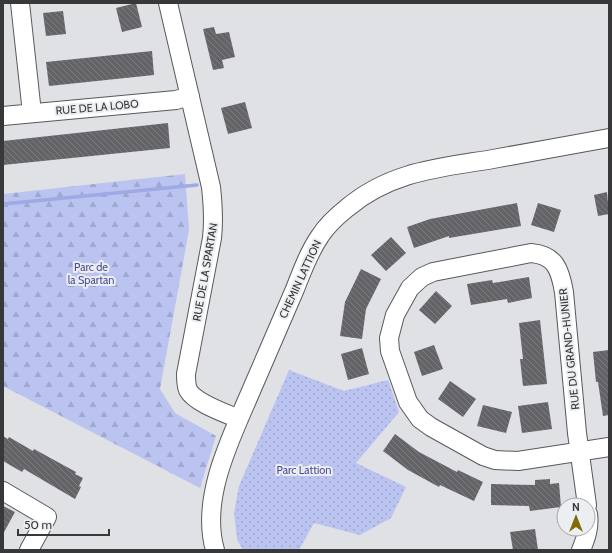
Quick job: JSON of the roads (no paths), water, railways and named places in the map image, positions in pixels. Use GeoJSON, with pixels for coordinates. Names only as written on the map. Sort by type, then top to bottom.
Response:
{"type":"FeatureCollection","features":[{"type":"Feature","properties":{"kind":"street"},"geometry":{"type":"LineString","coordinates":[[20,3],[32,113]]}},
{"type":"Feature","properties":{"kind":"street","name":"RUE DE LA SPARTAN"},"geometry":{"type":"LineString","coordinates":[[168,3],[211,187],[214,219],[212,238],[186,374],[186,382],[188,389],[197,399],[239,420]]}},
{"type":"Feature","properties":{"kind":"street","name":"RUE DE LA LOBO"},"geometry":{"type":"LineString","coordinates":[[3,116],[176,100],[190,96]]}},
{"type":"Feature","properties":{"kind":"street","name":"CHEMIN LATTION"},"geometry":{"type":"LineString","coordinates":[[214,550],[211,512],[219,469],[312,251],[320,236],[330,223],[367,192],[382,184],[415,173],[609,138]]}},
{"type":"Feature","properties":{"kind":"street","name":"RUE DU GRAND-HUNIER"},"geometry":{"type":"LineString","coordinates":[[579,451],[562,279],[557,266],[549,257],[531,253],[432,272],[422,277],[410,288],[395,315],[389,338],[390,351],[408,402],[420,419],[483,456],[495,460],[518,461],[609,447]]}},
{"type":"Feature","properties":{"kind":"street"},"geometry":{"type":"LineString","coordinates":[[579,451],[586,497]]}},
{"type":"Feature","properties":{"kind":"street"},"geometry":{"type":"LineString","coordinates":[[3,491],[47,517],[29,550]]}},
{"type":"Feature","properties":{"kind":"street"},"geometry":{"type":"LineString","coordinates":[[581,550],[586,537]]}},
{"type":"Feature","properties":{"kind":"waterway"},"geometry":{"type":"LineString","coordinates":[[3,204],[197,185]]}},
{"type":"Feature","properties":{"kind":"park label","name":"Parc de la Spartan"},"geometry":{"type":"Point","coordinates":[91,273]}},
{"type":"Feature","properties":{"kind":"park label","name":"Parc Lattion"},"geometry":{"type":"Point","coordinates":[304,470]}}]}
